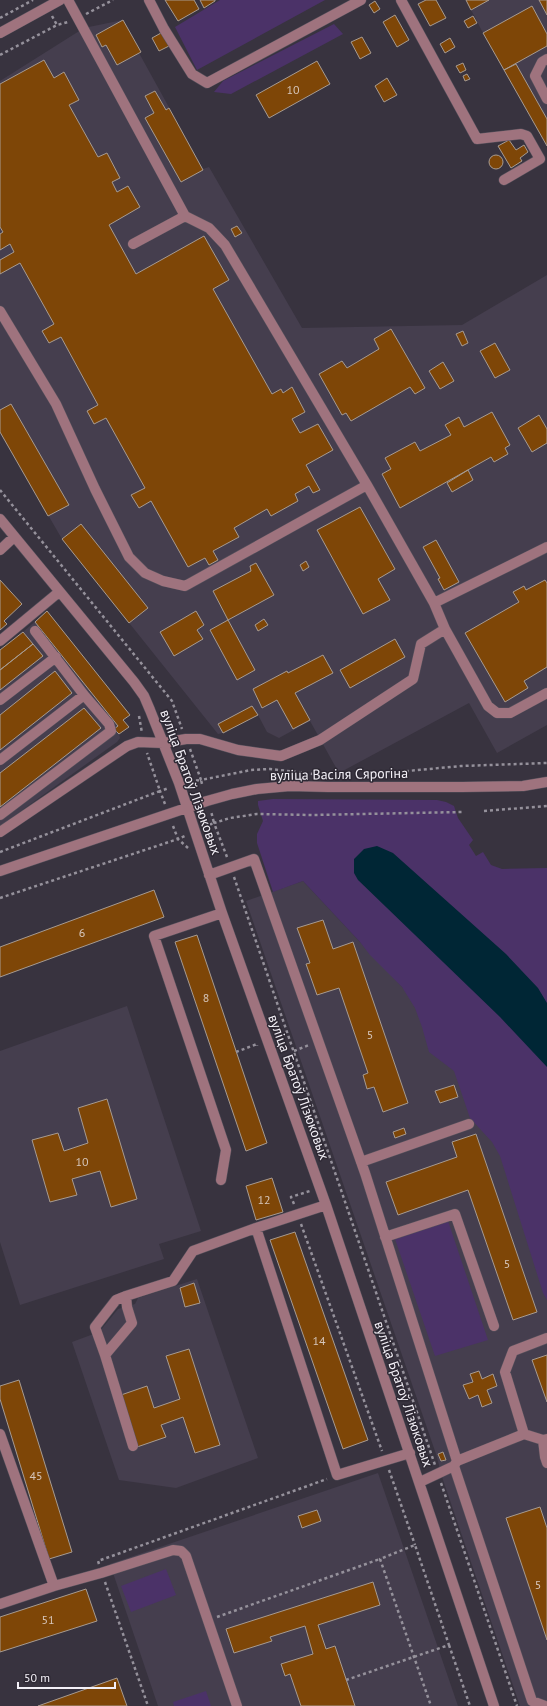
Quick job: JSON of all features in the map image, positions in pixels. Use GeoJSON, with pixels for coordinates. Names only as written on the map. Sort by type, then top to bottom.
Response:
{"type":"FeatureCollection","features":[{"type":"Feature","properties":{"kind":"street"},"geometry":{"type":"LineString","coordinates":[[0,33],[60,0]]}},
{"type":"Feature","properties":{"kind":"street"},"geometry":{"type":"LineString","coordinates":[[68,0],[185,216],[209,228],[225,245],[367,485],[434,603],[445,628],[488,706],[497,713],[510,713],[547,693]]}},
{"type":"Feature","properties":{"kind":"street"},"geometry":{"type":"LineString","coordinates":[[149,0],[164,29],[192,74],[207,83],[361,0]]}},
{"type":"Feature","properties":{"kind":"street"},"geometry":{"type":"LineString","coordinates":[[401,0],[477,139],[520,134],[527,136],[540,159],[504,180]]}},
{"type":"Feature","properties":{"kind":"street"},"geometry":{"type":"LineString","coordinates":[[547,59],[542,62],[535,76],[547,99]]}},
{"type":"Feature","properties":{"kind":"street"},"geometry":{"type":"LineString","coordinates":[[133,244],[185,216]]}},
{"type":"Feature","properties":{"kind":"street"},"geometry":{"type":"LineString","coordinates":[[2,317],[56,404],[95,489],[129,557],[145,573],[163,581],[185,586],[367,485]]}},
{"type":"Feature","properties":{"kind":"street","name":"вуліца Братоў Лізюковых"},"geometry":{"type":"LineString","coordinates":[[0,519],[144,696],[188,808],[222,913],[326,1205],[494,1706]]}},
{"type":"Feature","properties":{"kind":"street"},"geometry":{"type":"LineString","coordinates":[[0,550],[14,537]]}},
{"type":"Feature","properties":{"kind":"street"},"geometry":{"type":"LineString","coordinates":[[434,603],[547,546]]}},
{"type":"Feature","properties":{"kind":"street"},"geometry":{"type":"LineString","coordinates":[[0,641],[59,592]]}},
{"type":"Feature","properties":{"kind":"street"},"geometry":{"type":"LineString","coordinates":[[0,832],[127,746],[138,742],[163,743],[186,739],[200,739],[238,750],[281,756],[320,740],[413,679],[421,644],[445,628]]}},
{"type":"Feature","properties":{"kind":"street"},"geometry":{"type":"LineString","coordinates":[[0,815],[111,731],[109,724],[84,695],[35,631]]}},
{"type":"Feature","properties":{"kind":"street"},"geometry":{"type":"LineString","coordinates":[[0,700],[56,657]]}},
{"type":"Feature","properties":{"kind":"street"},"geometry":{"type":"LineString","coordinates":[[0,760],[84,695]]}},
{"type":"Feature","properties":{"kind":"street","name":"вуліца Васіля Сярогіна"},"geometry":{"type":"LineString","coordinates":[[0,871],[188,808],[232,794],[257,789],[290,786],[523,786],[547,782]]}},
{"type":"Feature","properties":{"kind":"street"},"geometry":{"type":"LineString","coordinates":[[210,874],[254,858],[361,1162],[455,1463],[532,1701],[545,1706]]}},
{"type":"Feature","properties":{"kind":"street"},"geometry":{"type":"LineString","coordinates":[[221,1180],[226,1150],[154,936],[222,913]]}},
{"type":"Feature","properties":{"kind":"street"},"geometry":{"type":"LineString","coordinates":[[361,1162],[469,1124]]}},
{"type":"Feature","properties":{"kind":"street"},"geometry":{"type":"LineString","coordinates":[[133,1446],[95,1327],[116,1300],[173,1281],[193,1251],[326,1205]]}},
{"type":"Feature","properties":{"kind":"street"},"geometry":{"type":"LineString","coordinates":[[385,1237],[455,1214],[494,1326]]}},
{"type":"Feature","properties":{"kind":"street"},"geometry":{"type":"LineString","coordinates":[[256,1228],[337,1475],[410,1453]]}},
{"type":"Feature","properties":{"kind":"street"},"geometry":{"type":"LineString","coordinates":[[105,1355],[132,1323],[127,1307],[126,1296]]}},
{"type":"Feature","properties":{"kind":"street"},"geometry":{"type":"LineString","coordinates":[[524,1434],[505,1372],[513,1351],[547,1338]]}},
{"type":"Feature","properties":{"kind":"street"},"geometry":{"type":"LineString","coordinates":[[0,1434],[54,1586]]}},
{"type":"Feature","properties":{"kind":"street"},"geometry":{"type":"LineString","coordinates":[[420,1482],[455,1463],[524,1434],[545,1440],[545,1457],[547,1463]]}},
{"type":"Feature","properties":{"kind":"street"},"geometry":{"type":"LineString","coordinates":[[0,1604],[173,1550],[181,1551],[186,1556],[237,1706]]}},
{"type":"Feature","properties":{"kind":"path"},"geometry":{"type":"LineString","coordinates":[[0,18],[33,0]]}},
{"type":"Feature","properties":{"kind":"path"},"geometry":{"type":"LineString","coordinates":[[82,16],[113,0]]}},
{"type":"Feature","properties":{"kind":"path"},"geometry":{"type":"LineString","coordinates":[[52,16],[57,26]]}},
{"type":"Feature","properties":{"kind":"path"},"geometry":{"type":"LineString","coordinates":[[0,55],[57,26],[74,20]]}},
{"type":"Feature","properties":{"kind":"path"},"geometry":{"type":"LineString","coordinates":[[0,490],[172,701],[202,784]]}},
{"type":"Feature","properties":{"kind":"path"},"geometry":{"type":"LineString","coordinates":[[144,743],[165,804]]}},
{"type":"Feature","properties":{"kind":"path"},"geometry":{"type":"LineString","coordinates":[[369,775],[461,766],[547,763]]}},
{"type":"Feature","properties":{"kind":"path"},"geometry":{"type":"LineString","coordinates":[[188,782],[251,770],[270,769],[317,775]]}},
{"type":"Feature","properties":{"kind":"path"},"geometry":{"type":"LineString","coordinates":[[0,852],[173,786]]}},
{"type":"Feature","properties":{"kind":"path"},"geometry":{"type":"LineString","coordinates":[[484,811],[547,806]]}},
{"type":"Feature","properties":{"kind":"path"},"geometry":{"type":"LineString","coordinates":[[211,810],[214,823],[294,1051],[516,1706]]}},
{"type":"Feature","properties":{"kind":"path"},"geometry":{"type":"LineString","coordinates":[[200,829],[236,816],[257,814],[312,815],[462,812]]}},
{"type":"Feature","properties":{"kind":"path"},"geometry":{"type":"LineString","coordinates":[[173,826],[178,839]]}},
{"type":"Feature","properties":{"kind":"path"},"geometry":{"type":"LineString","coordinates":[[0,898],[185,836]]}},
{"type":"Feature","properties":{"kind":"path"},"geometry":{"type":"LineString","coordinates":[[294,1051],[319,1041]]}},
{"type":"Feature","properties":{"kind":"path"},"geometry":{"type":"LineString","coordinates":[[298,1215],[416,1545],[470,1706]]}},
{"type":"Feature","properties":{"kind":"path"},"geometry":{"type":"LineString","coordinates":[[208,1620],[416,1545]]}},
{"type":"Feature","properties":{"kind":"path"},"geometry":{"type":"LineString","coordinates":[[380,1559],[432,1706]]}},
{"type":"Feature","properties":{"kind":"path"},"geometry":{"type":"LineString","coordinates":[[346,1680],[449,1645]]}},
{"type":"Feature","properties":{"kind":"shaded area"},"geometry":{"type":"Polygon","coordinates":[[[220,0],[325,0],[197,70],[175,27],[220,0]]]}},
{"type":"Feature","properties":{"kind":"shaded area"},"geometry":{"type":"Polygon","coordinates":[[[466,0],[547,0],[547,146],[483,33],[466,0]]]}},
{"type":"Feature","properties":{"kind":"shaded area"},"geometry":{"type":"Polygon","coordinates":[[[123,20],[141,52],[139,53],[203,169],[209,167],[302,328],[462,325],[547,275],[547,725],[497,753],[469,703],[339,773],[310,721],[279,738],[267,732],[258,715],[223,733],[218,734],[62,539],[0,432],[0,81],[84,28],[123,20]]]}},
{"type":"Feature","properties":{"kind":"shaded area"},"geometry":{"type":"Polygon","coordinates":[[[334,24],[343,34],[231,94],[214,92],[223,81],[334,24]]]}},
{"type":"Feature","properties":{"kind":"shaded area"},"geometry":{"type":"Polygon","coordinates":[[[47,611],[130,715],[123,720],[129,727],[119,734],[120,738],[117,742],[0,826],[0,670],[33,644],[23,632],[47,611]]]}},
{"type":"Feature","properties":{"kind":"shaded area"},"geometry":{"type":"Polygon","coordinates":[[[273,799],[437,800],[446,802],[454,806],[458,818],[473,840],[469,845],[476,856],[483,852],[491,865],[502,869],[547,868],[547,1300],[543,1293],[500,1156],[492,1142],[470,1118],[454,1071],[429,1052],[415,1008],[402,987],[370,955],[360,942],[303,881],[273,892],[257,843],[257,834],[263,821],[258,801],[273,799]]]}},
{"type":"Feature","properties":{"kind":"shaded area"},"geometry":{"type":"Polygon","coordinates":[[[303,881],[507,1099],[547,1175],[547,1706],[520,1706],[443,1480],[436,1454],[246,901],[303,881]]]}},
{"type":"Feature","properties":{"kind":"shaded area"},"geometry":{"type":"Polygon","coordinates":[[[127,1006],[201,1231],[159,1244],[164,1259],[20,1305],[0,1242],[0,1051],[127,1006]]]}},
{"type":"Feature","properties":{"kind":"shaded area"},"geometry":{"type":"Polygon","coordinates":[[[447,1218],[488,1340],[435,1356],[394,1236],[447,1218]]]}},
{"type":"Feature","properties":{"kind":"shaded area"},"geometry":{"type":"Polygon","coordinates":[[[197,1279],[258,1458],[176,1488],[119,1480],[72,1342],[99,1332],[118,1309],[135,1304],[138,1298],[197,1279]]]}},
{"type":"Feature","properties":{"kind":"shaded area"},"geometry":{"type":"Polygon","coordinates":[[[378,1473],[458,1706],[158,1706],[110,1564],[378,1473]]]}},
{"type":"Feature","properties":{"kind":"shaded area"},"geometry":{"type":"Polygon","coordinates":[[[166,1569],[176,1595],[131,1612],[121,1586],[166,1569]]]}},
{"type":"Feature","properties":{"kind":"shaded area"},"geometry":{"type":"Polygon","coordinates":[[[206,1691],[211,1706],[174,1706],[173,1702],[206,1691]]]}},
{"type":"Feature","properties":{"kind":"water"},"geometry":{"type":"Polygon","coordinates":[[[377,846],[393,853],[506,954],[538,988],[547,1003],[547,1067],[500,1017],[358,880],[354,873],[354,859],[364,849],[377,846]]]}},
{"type":"Feature","properties":{"kind":"building"},"geometry":{"type":"Polygon","coordinates":[[[165,0],[194,0],[199,9],[178,21],[165,0]]]}},
{"type":"Feature","properties":{"kind":"building"},"geometry":{"type":"Polygon","coordinates":[[[200,0],[215,0],[215,1],[204,8],[200,0]]]}},
{"type":"Feature","properties":{"kind":"building"},"geometry":{"type":"Polygon","coordinates":[[[426,0],[436,0],[446,18],[430,26],[418,4],[426,0]]]}},
{"type":"Feature","properties":{"kind":"building"},"geometry":{"type":"Polygon","coordinates":[[[466,0],[489,0],[471,10],[466,0]]]}},
{"type":"Feature","properties":{"kind":"building"},"geometry":{"type":"Polygon","coordinates":[[[539,0],[547,0],[547,15],[539,0]]]}},
{"type":"Feature","properties":{"kind":"building"},"geometry":{"type":"Polygon","coordinates":[[[375,1],[380,9],[374,13],[369,5],[375,1]]]}},
{"type":"Feature","properties":{"kind":"building"},"geometry":{"type":"Polygon","coordinates":[[[532,6],[547,34],[547,46],[504,70],[483,33],[532,6]]]}},
{"type":"Feature","properties":{"kind":"building"},"geometry":{"type":"Polygon","coordinates":[[[395,15],[409,40],[397,47],[383,22],[395,15]]]}},
{"type":"Feature","properties":{"kind":"building"},"geometry":{"type":"Polygon","coordinates":[[[473,16],[477,23],[468,28],[464,21],[473,16]]]}},
{"type":"Feature","properties":{"kind":"building"},"geometry":{"type":"Polygon","coordinates":[[[123,20],[141,52],[117,65],[106,45],[102,47],[96,35],[123,20]]]}},
{"type":"Feature","properties":{"kind":"building"},"geometry":{"type":"Polygon","coordinates":[[[161,33],[169,46],[159,51],[152,38],[161,33]]]}},
{"type":"Feature","properties":{"kind":"building"},"geometry":{"type":"Polygon","coordinates":[[[362,37],[371,53],[360,59],[351,42],[362,37]]]}},
{"type":"Feature","properties":{"kind":"building"},"geometry":{"type":"Polygon","coordinates":[[[450,38],[455,47],[445,53],[440,44],[450,38]]]}},
{"type":"Feature","properties":{"kind":"building"},"geometry":{"type":"Polygon","coordinates":[[[44,60],[54,78],[64,72],[79,100],[69,105],[98,157],[107,153],[120,178],[112,182],[117,192],[128,186],[140,207],[109,225],[136,274],[204,236],[229,280],[213,289],[272,394],[281,389],[283,393],[292,387],[305,412],[292,419],[300,433],[318,424],[333,450],[306,465],[320,490],[313,493],[309,486],[295,494],[298,501],[271,516],[267,509],[234,528],[239,537],[213,551],[218,560],[209,565],[205,558],[188,567],[151,501],[139,508],[131,495],[145,488],[106,418],[94,424],[87,411],[98,405],[61,337],[49,343],[42,331],[54,324],[20,263],[0,274],[0,260],[14,252],[10,244],[0,250],[0,234],[3,232],[0,227],[0,84],[44,60]]]}},
{"type":"Feature","properties":{"kind":"building"},"geometry":{"type":"Polygon","coordinates":[[[317,61],[330,84],[269,118],[256,95],[317,61]]]}},
{"type":"Feature","properties":{"kind":"building"},"geometry":{"type":"Polygon","coordinates":[[[463,63],[466,70],[460,73],[456,66],[463,63]]]}},
{"type":"Feature","properties":{"kind":"building"},"geometry":{"type":"Polygon","coordinates":[[[516,64],[547,119],[547,146],[504,70],[516,64]]]}},
{"type":"Feature","properties":{"kind":"building"},"geometry":{"type":"Polygon","coordinates":[[[467,74],[470,79],[465,81],[463,76],[467,74]]]}},
{"type":"Feature","properties":{"kind":"building"},"geometry":{"type":"Polygon","coordinates":[[[387,78],[397,95],[384,102],[375,86],[387,78]]]}},
{"type":"Feature","properties":{"kind":"building"},"geometry":{"type":"Polygon","coordinates":[[[155,91],[166,110],[169,108],[203,170],[181,182],[145,118],[154,113],[145,96],[155,91]]]}},
{"type":"Feature","properties":{"kind":"building"},"geometry":{"type":"Polygon","coordinates":[[[509,140],[516,150],[524,145],[528,152],[520,158],[522,161],[511,168],[498,146],[509,140]]]}},
{"type":"Feature","properties":{"kind":"building"},"geometry":{"type":"Polygon","coordinates":[[[496,155],[501,157],[503,162],[501,167],[496,169],[491,167],[489,162],[491,157],[496,155]]]}},
{"type":"Feature","properties":{"kind":"building"},"geometry":{"type":"Polygon","coordinates":[[[237,226],[242,233],[235,237],[231,229],[237,226]]]}},
{"type":"Feature","properties":{"kind":"building"},"geometry":{"type":"Polygon","coordinates":[[[391,329],[425,388],[415,394],[410,387],[351,421],[346,413],[342,415],[319,374],[342,361],[347,368],[379,349],[374,339],[391,329]]]}},
{"type":"Feature","properties":{"kind":"building"},"geometry":{"type":"Polygon","coordinates":[[[463,331],[468,343],[462,346],[456,334],[463,331]]]}},
{"type":"Feature","properties":{"kind":"building"},"geometry":{"type":"Polygon","coordinates":[[[495,343],[510,370],[495,378],[480,351],[495,343]]]}},
{"type":"Feature","properties":{"kind":"building"},"geometry":{"type":"Polygon","coordinates":[[[443,362],[454,381],[440,389],[429,371],[443,362]]]}},
{"type":"Feature","properties":{"kind":"building"},"geometry":{"type":"Polygon","coordinates":[[[11,404],[69,505],[48,516],[0,432],[0,410],[11,404]]]}},
{"type":"Feature","properties":{"kind":"building"},"geometry":{"type":"Polygon","coordinates":[[[492,412],[510,445],[505,448],[508,454],[494,462],[491,457],[400,508],[382,474],[391,469],[385,458],[415,442],[420,451],[451,435],[445,425],[459,417],[464,427],[492,412]]]}},
{"type":"Feature","properties":{"kind":"building"},"geometry":{"type":"Polygon","coordinates":[[[539,415],[547,429],[547,443],[532,452],[518,428],[539,415]]]}},
{"type":"Feature","properties":{"kind":"building"},"geometry":{"type":"Polygon","coordinates":[[[468,470],[473,480],[452,492],[447,483],[468,470]]]}},
{"type":"Feature","properties":{"kind":"building"},"geometry":{"type":"Polygon","coordinates":[[[360,507],[395,569],[378,579],[390,600],[363,614],[317,530],[360,507]]]}},
{"type":"Feature","properties":{"kind":"building"},"geometry":{"type":"Polygon","coordinates":[[[81,524],[148,608],[129,623],[62,539],[81,524]]]}},
{"type":"Feature","properties":{"kind":"building"},"geometry":{"type":"Polygon","coordinates":[[[436,540],[459,582],[444,590],[438,579],[440,578],[423,547],[436,540]]]}},
{"type":"Feature","properties":{"kind":"building"},"geometry":{"type":"Polygon","coordinates":[[[306,561],[309,567],[303,571],[300,565],[306,561]]]}},
{"type":"Feature","properties":{"kind":"building"},"geometry":{"type":"Polygon","coordinates":[[[256,563],[274,595],[228,620],[213,591],[251,571],[250,566],[256,563]]]}},
{"type":"Feature","properties":{"kind":"building"},"geometry":{"type":"Polygon","coordinates":[[[0,580],[22,604],[4,621],[7,624],[0,630],[0,580]]]}},
{"type":"Feature","properties":{"kind":"building"},"geometry":{"type":"Polygon","coordinates":[[[545,580],[547,583],[547,667],[524,681],[528,688],[505,702],[465,633],[519,602],[513,592],[524,586],[526,590],[545,580]]]}},
{"type":"Feature","properties":{"kind":"building"},"geometry":{"type":"Polygon","coordinates":[[[47,611],[130,715],[123,720],[129,727],[119,734],[114,729],[118,726],[35,622],[47,611]]]}},
{"type":"Feature","properties":{"kind":"building"},"geometry":{"type":"Polygon","coordinates":[[[196,611],[204,625],[197,630],[203,639],[174,656],[160,632],[196,611]]]}},
{"type":"Feature","properties":{"kind":"building"},"geometry":{"type":"Polygon","coordinates":[[[264,619],[268,625],[258,631],[255,625],[264,619]]]}},
{"type":"Feature","properties":{"kind":"building"},"geometry":{"type":"Polygon","coordinates":[[[228,620],[255,670],[237,680],[210,630],[228,620]]]}},
{"type":"Feature","properties":{"kind":"building"},"geometry":{"type":"Polygon","coordinates":[[[23,632],[33,644],[0,670],[0,650],[23,632]]]}},
{"type":"Feature","properties":{"kind":"building"},"geometry":{"type":"Polygon","coordinates":[[[395,639],[405,657],[350,688],[340,670],[395,639]]]}},
{"type":"Feature","properties":{"kind":"building"},"geometry":{"type":"Polygon","coordinates":[[[33,644],[43,656],[0,690],[0,670],[33,644]]]}},
{"type":"Feature","properties":{"kind":"building"},"geometry":{"type":"Polygon","coordinates":[[[323,655],[333,673],[295,693],[310,720],[293,729],[277,700],[262,708],[253,689],[287,671],[288,673],[323,655]]]}},
{"type":"Feature","properties":{"kind":"building"},"geometry":{"type":"Polygon","coordinates":[[[55,671],[72,693],[0,750],[0,715],[55,671]]]}},
{"type":"Feature","properties":{"kind":"building"},"geometry":{"type":"Polygon","coordinates":[[[252,706],[258,715],[223,733],[218,724],[252,706]]]}},
{"type":"Feature","properties":{"kind":"building"},"geometry":{"type":"Polygon","coordinates":[[[84,708],[101,728],[0,807],[0,773],[84,708]]]}},
{"type":"Feature","properties":{"kind":"building"},"geometry":{"type":"Polygon","coordinates":[[[154,890],[164,917],[0,977],[0,947],[154,890]]]}},
{"type":"Feature","properties":{"kind":"building"},"geometry":{"type":"Polygon","coordinates":[[[323,920],[333,949],[353,942],[408,1103],[383,1112],[374,1087],[367,1089],[363,1075],[368,1073],[339,988],[317,995],[306,964],[310,963],[297,928],[323,920]]]}},
{"type":"Feature","properties":{"kind":"building"},"geometry":{"type":"Polygon","coordinates":[[[197,935],[267,1143],[246,1151],[175,942],[197,935]]]}},
{"type":"Feature","properties":{"kind":"building"},"geometry":{"type":"Polygon","coordinates":[[[454,1085],[458,1097],[440,1103],[435,1091],[454,1085]]]}},
{"type":"Feature","properties":{"kind":"building"},"geometry":{"type":"Polygon","coordinates":[[[107,1099],[137,1199],[111,1207],[100,1171],[72,1179],[77,1195],[50,1202],[32,1140],[58,1133],[64,1151],[88,1143],[78,1108],[107,1099]]]}},
{"type":"Feature","properties":{"kind":"building"},"geometry":{"type":"Polygon","coordinates":[[[404,1128],[406,1134],[395,1138],[393,1132],[404,1128]]]}},
{"type":"Feature","properties":{"kind":"building"},"geometry":{"type":"Polygon","coordinates":[[[476,1134],[537,1312],[513,1320],[468,1190],[398,1215],[386,1182],[457,1157],[452,1142],[476,1134]]]}},
{"type":"Feature","properties":{"kind":"building"},"geometry":{"type":"Polygon","coordinates":[[[272,1178],[283,1212],[256,1220],[246,1186],[272,1178]]]}},
{"type":"Feature","properties":{"kind":"building"},"geometry":{"type":"Polygon","coordinates":[[[295,1232],[368,1440],[343,1449],[270,1240],[295,1232]]]}},
{"type":"Feature","properties":{"kind":"building"},"geometry":{"type":"Polygon","coordinates":[[[194,1283],[200,1303],[185,1307],[180,1288],[194,1283]]]}},
{"type":"Feature","properties":{"kind":"building"},"geometry":{"type":"Polygon","coordinates":[[[189,1349],[220,1445],[195,1453],[183,1417],[161,1425],[166,1437],[137,1447],[121,1395],[147,1386],[154,1408],[180,1399],[166,1356],[189,1349]]]}},
{"type":"Feature","properties":{"kind":"building"},"geometry":{"type":"Polygon","coordinates":[[[547,1355],[547,1402],[532,1360],[547,1355]]]}},
{"type":"Feature","properties":{"kind":"building"},"geometry":{"type":"Polygon","coordinates":[[[479,1371],[482,1379],[493,1374],[497,1386],[487,1390],[492,1403],[482,1407],[478,1395],[469,1399],[463,1385],[473,1382],[470,1374],[479,1371]]]}},
{"type":"Feature","properties":{"kind":"building"},"geometry":{"type":"Polygon","coordinates":[[[19,1380],[72,1552],[49,1559],[0,1399],[0,1386],[19,1380]]]}},
{"type":"Feature","properties":{"kind":"building"},"geometry":{"type":"Polygon","coordinates":[[[443,1452],[446,1460],[441,1461],[438,1454],[443,1452]]]}},
{"type":"Feature","properties":{"kind":"building"},"geometry":{"type":"Polygon","coordinates":[[[540,1507],[547,1528],[547,1640],[506,1518],[540,1507]]]}},
{"type":"Feature","properties":{"kind":"building"},"geometry":{"type":"Polygon","coordinates":[[[317,1510],[321,1521],[302,1528],[298,1516],[317,1510]]]}},
{"type":"Feature","properties":{"kind":"building"},"geometry":{"type":"Polygon","coordinates":[[[373,1582],[380,1605],[318,1625],[326,1649],[335,1646],[355,1706],[301,1706],[290,1674],[285,1676],[281,1664],[313,1654],[305,1626],[270,1637],[272,1641],[234,1653],[226,1629],[373,1582]]]}},
{"type":"Feature","properties":{"kind":"building"},"geometry":{"type":"Polygon","coordinates":[[[86,1589],[97,1621],[0,1652],[0,1617],[86,1589]]]}},
{"type":"Feature","properties":{"kind":"building"},"geometry":{"type":"Polygon","coordinates":[[[117,1678],[127,1706],[38,1706],[117,1678]]]}}]}
